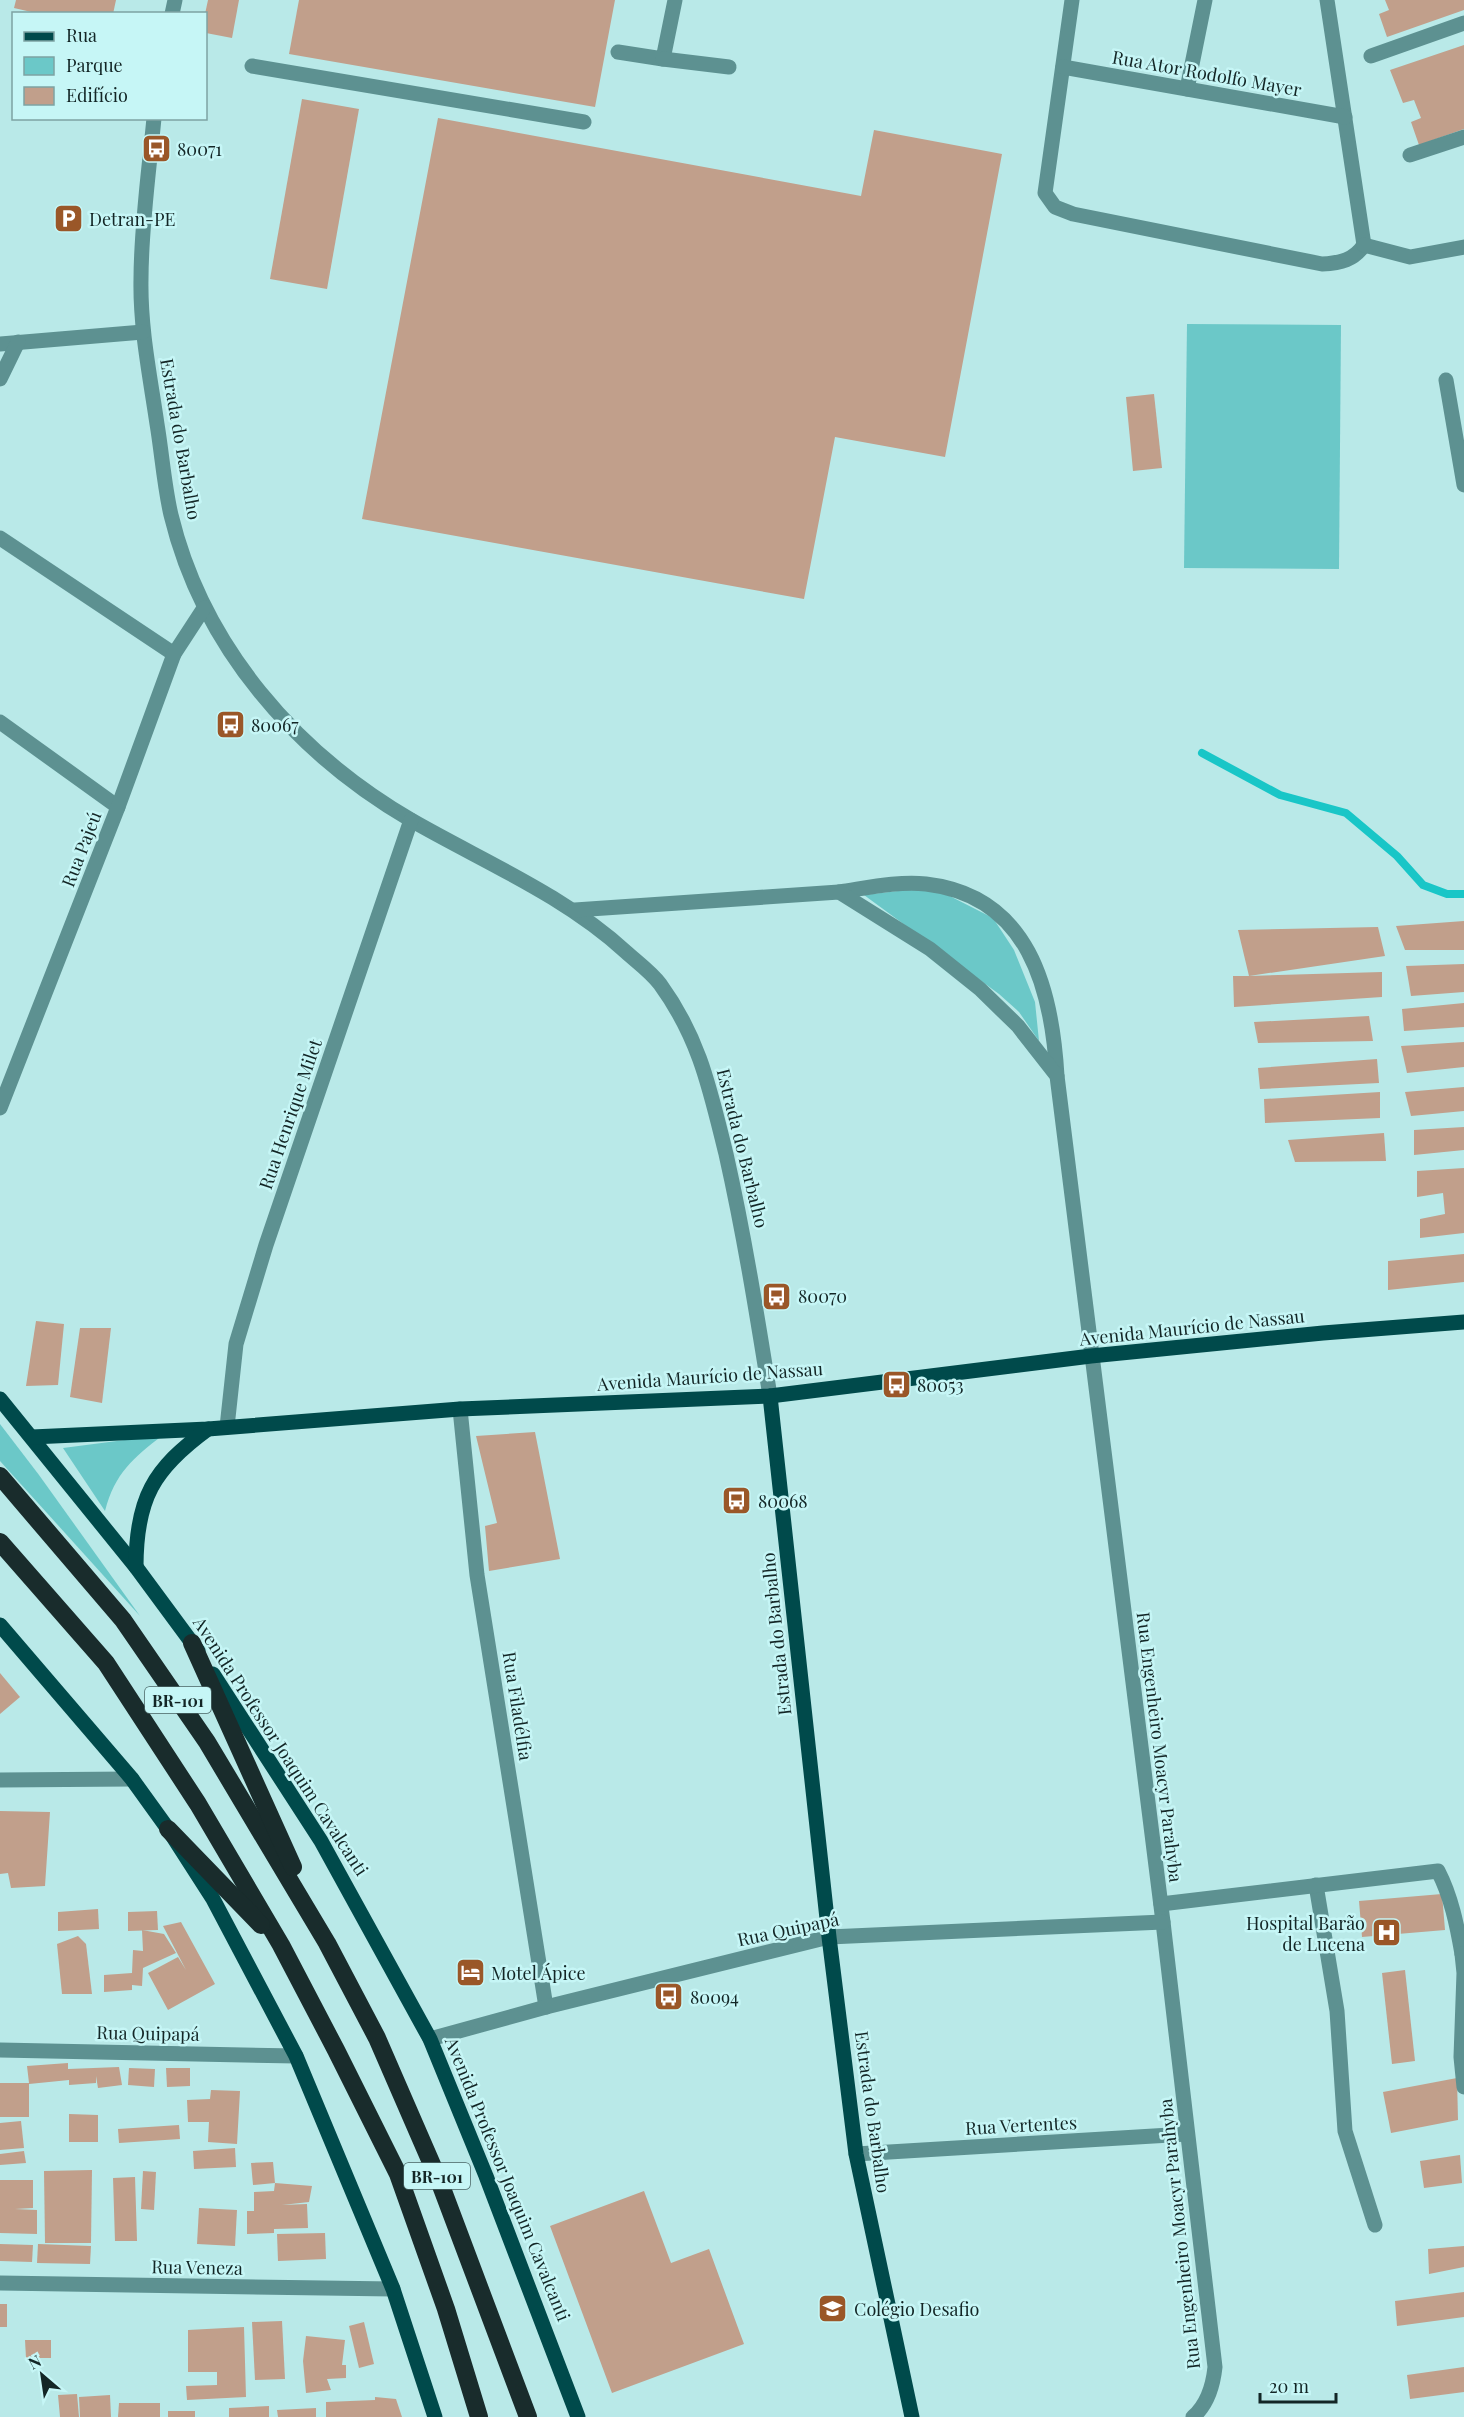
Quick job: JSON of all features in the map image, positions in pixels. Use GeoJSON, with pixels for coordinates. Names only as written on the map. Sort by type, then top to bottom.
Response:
{"type":"FeatureCollection","features":[{"type":"Feature","properties":{"kind":"highway","name":"BR-101"},"geometry":{"type":"LineString","coordinates":[[0,1476],[123,1620],[207,1742],[327,1943],[377,2038],[436,2172],[528,2417]]}},
{"type":"Feature","properties":{"kind":"highway","name":"BR-101"},"geometry":{"type":"LineString","coordinates":[[0,1542],[106,1663],[198,1804],[281,1945],[398,2174],[446,2309],[479,2417]]}},
{"type":"Feature","properties":{"kind":"highway"},"geometry":{"type":"LineString","coordinates":[[192,1642],[327,1943]]}},
{"type":"Feature","properties":{"kind":"highway"},"geometry":{"type":"LineString","coordinates":[[168,1829],[281,1945]]}},
{"type":"Feature","properties":{"kind":"main road","name":"Avenida Maurício de Nassau"},"geometry":{"type":"LineString","coordinates":[[32,1437],[208,1429],[460,1409],[770,1396],[1091,1356],[1323,1333],[1464,1322]]}},
{"type":"Feature","properties":{"kind":"main road","name":"Estrada do Barbalho"},"geometry":{"type":"LineString","coordinates":[[770,1396],[829,1937],[856,2154],[912,2417]]}},
{"type":"Feature","properties":{"kind":"main road","name":"Avenida Professor Joaquim Cavalcanti"},"geometry":{"type":"LineString","coordinates":[[0,1399],[136,1567],[192,1642],[321,1841],[430,2039],[486,2176],[578,2417]]}},
{"type":"Feature","properties":{"kind":"main road","name":"Avenida Maurício de Nassau"},"geometry":{"type":"LineString","coordinates":[[136,1567],[136,1534],[144,1502],[159,1473],[181,1448],[208,1429]]}},
{"type":"Feature","properties":{"kind":"main road"},"geometry":{"type":"LineString","coordinates":[[0,1625],[132,1779],[168,1829],[213,1899],[296,2056],[393,2289],[435,2417]]}},
{"type":"Feature","properties":{"kind":"street"},"geometry":{"type":"LineString","coordinates":[[663,59],[675,0]]}},
{"type":"Feature","properties":{"kind":"street"},"geometry":{"type":"LineString","coordinates":[[1072,0],[1046,193],[1055,207],[1073,214],[1322,264],[1348,260],[1358,255],[1364,245],[1327,0]]}},
{"type":"Feature","properties":{"kind":"street"},"geometry":{"type":"LineString","coordinates":[[1188,89],[1205,0]]}},
{"type":"Feature","properties":{"kind":"street"},"geometry":{"type":"LineString","coordinates":[[1371,56],[1464,23]]}},
{"type":"Feature","properties":{"kind":"street"},"geometry":{"type":"LineString","coordinates":[[618,52],[729,67]]}},
{"type":"Feature","properties":{"kind":"street"},"geometry":{"type":"LineString","coordinates":[[252,66],[584,122]]}},
{"type":"Feature","properties":{"kind":"street","name":"Rua Ator Rodolfo Mayer"},"geometry":{"type":"LineString","coordinates":[[1063,67],[1345,117]]}},
{"type":"Feature","properties":{"kind":"street","name":"Estrada do Barbalho"},"geometry":{"type":"LineString","coordinates":[[154,120],[140,277],[143,332],[171,514],[185,561],[204,608],[239,668],[283,720],[360,788],[575,910],[616,943],[657,981],[685,1024],[707,1074],[743,1229],[770,1396]]}},
{"type":"Feature","properties":{"kind":"street"},"geometry":{"type":"LineString","coordinates":[[1410,155],[1464,137]]}},
{"type":"Feature","properties":{"kind":"street"},"geometry":{"type":"LineString","coordinates":[[1364,245],[1410,257],[1464,248]]}},
{"type":"Feature","properties":{"kind":"street"},"geometry":{"type":"LineString","coordinates":[[0,344],[143,332]]}},
{"type":"Feature","properties":{"kind":"street"},"geometry":{"type":"LineString","coordinates":[[0,379],[18,342]]}},
{"type":"Feature","properties":{"kind":"street"},"geometry":{"type":"LineString","coordinates":[[1446,380],[1464,485]]}},
{"type":"Feature","properties":{"kind":"street"},"geometry":{"type":"LineString","coordinates":[[0,538],[174,654]]}},
{"type":"Feature","properties":{"kind":"street","name":"Rua Pajeú"},"geometry":{"type":"LineString","coordinates":[[0,1108],[118,807],[174,654],[204,608]]}},
{"type":"Feature","properties":{"kind":"street"},"geometry":{"type":"LineString","coordinates":[[0,722],[118,807]]}},
{"type":"Feature","properties":{"kind":"street","name":"Rua Henrique Milet"},"geometry":{"type":"LineString","coordinates":[[227,1427],[236,1344],[266,1245],[411,819]]}},
{"type":"Feature","properties":{"kind":"street","name":"Rua Engenheiro Moacyr Parahyba"},"geometry":{"type":"LineString","coordinates":[[575,910],[925,884],[959,892],[990,907],[1017,932],[1034,960],[1046,994],[1055,1040],[1057,1076],[1161,1904],[1215,2367],[1214,2384],[1207,2400],[1193,2417]]}},
{"type":"Feature","properties":{"kind":"street"},"geometry":{"type":"LineString","coordinates":[[839,892],[930,949],[980,989],[1018,1026],[1057,1076]]}},
{"type":"Feature","properties":{"kind":"street","name":"Rua Filadélfia"},"geometry":{"type":"LineString","coordinates":[[460,1409],[477,1575],[546,2007]]}},
{"type":"Feature","properties":{"kind":"street"},"geometry":{"type":"LineString","coordinates":[[0,1780],[132,1779]]}},
{"type":"Feature","properties":{"kind":"street"},"geometry":{"type":"LineString","coordinates":[[1161,1904],[1438,1871],[1445,1885],[1463,1954],[1464,2087]]}},
{"type":"Feature","properties":{"kind":"street"},"geometry":{"type":"LineString","coordinates":[[1316,1885],[1337,2011],[1345,2131],[1375,2225]]}},
{"type":"Feature","properties":{"kind":"street","name":"Rua Quipapá"},"geometry":{"type":"LineString","coordinates":[[430,2039],[546,2007],[829,1937],[1163,1922]]}},
{"type":"Feature","properties":{"kind":"street","name":"Rua Quipapá"},"geometry":{"type":"LineString","coordinates":[[0,2050],[296,2056]]}},
{"type":"Feature","properties":{"kind":"street","name":"Rua Vertentes"},"geometry":{"type":"LineString","coordinates":[[856,2154],[1187,2134]]}},
{"type":"Feature","properties":{"kind":"street","name":"Rua Veneza"},"geometry":{"type":"LineString","coordinates":[[0,2283],[393,2289]]}},
{"type":"Feature","properties":{"kind":"green space"},"geometry":{"type":"Polygon","coordinates":[[[1187,324],[1341,325],[1339,569],[1184,568],[1187,324]]]}},
{"type":"Feature","properties":{"kind":"green space"},"geometry":{"type":"Polygon","coordinates":[[[932,887],[993,918],[1014,950],[1035,1002],[1039,1041],[1019,1012],[999,994],[864,895],[932,887]]]}},
{"type":"Feature","properties":{"kind":"green space"},"geometry":{"type":"Polygon","coordinates":[[[0,1424],[39,1475],[140,1616],[0,1461],[0,1424]]]}},
{"type":"Feature","properties":{"kind":"green space"},"geometry":{"type":"Polygon","coordinates":[[[163,1435],[134,1459],[120,1476],[105,1511],[63,1448],[163,1435]]]}},
{"type":"Feature","properties":{"kind":"building"},"geometry":{"type":"Polygon","coordinates":[[[16,0],[116,0],[113,12],[31,12],[14,8],[16,0]]]}},
{"type":"Feature","properties":{"kind":"building"},"geometry":{"type":"Polygon","coordinates":[[[208,0],[239,0],[232,38],[207,33],[205,12],[208,0]]]}},
{"type":"Feature","properties":{"kind":"building"},"geometry":{"type":"Polygon","coordinates":[[[299,0],[615,0],[595,107],[289,54],[299,0]]]}},
{"type":"Feature","properties":{"kind":"building"},"geometry":{"type":"Polygon","coordinates":[[[1385,0],[1464,0],[1464,10],[1387,37],[1379,14],[1389,10],[1385,0]]]}},
{"type":"Feature","properties":{"kind":"building"},"geometry":{"type":"Polygon","coordinates":[[[1464,45],[1464,129],[1419,145],[1411,122],[1421,118],[1414,100],[1403,103],[1390,70],[1464,45]]]}},
{"type":"Feature","properties":{"kind":"building"},"geometry":{"type":"Polygon","coordinates":[[[302,99],[359,109],[327,289],[270,279],[302,99]]]}},
{"type":"Feature","properties":{"kind":"building"},"geometry":{"type":"Polygon","coordinates":[[[438,118],[861,196],[874,130],[1002,154],[945,457],[835,437],[804,599],[362,519],[438,118]]]}},
{"type":"Feature","properties":{"kind":"building"},"geometry":{"type":"Polygon","coordinates":[[[1154,394],[1162,468],[1133,471],[1126,397],[1154,394]]]}},
{"type":"Feature","properties":{"kind":"building"},"geometry":{"type":"Polygon","coordinates":[[[1464,921],[1464,950],[1405,950],[1396,926],[1464,921]]]}},
{"type":"Feature","properties":{"kind":"building"},"geometry":{"type":"Polygon","coordinates":[[[1378,927],[1385,956],[1249,976],[1238,930],[1378,927]]]}},
{"type":"Feature","properties":{"kind":"building"},"geometry":{"type":"Polygon","coordinates":[[[1464,964],[1464,992],[1411,996],[1406,966],[1464,964]]]}},
{"type":"Feature","properties":{"kind":"building"},"geometry":{"type":"Polygon","coordinates":[[[1382,972],[1382,997],[1234,1007],[1233,976],[1382,972]]]}},
{"type":"Feature","properties":{"kind":"building"},"geometry":{"type":"Polygon","coordinates":[[[1464,1003],[1464,1027],[1404,1031],[1402,1009],[1464,1003]]]}},
{"type":"Feature","properties":{"kind":"building"},"geometry":{"type":"Polygon","coordinates":[[[1369,1016],[1373,1041],[1258,1043],[1254,1022],[1369,1016]]]}},
{"type":"Feature","properties":{"kind":"building"},"geometry":{"type":"Polygon","coordinates":[[[1464,1042],[1464,1067],[1407,1073],[1401,1046],[1464,1042]]]}},
{"type":"Feature","properties":{"kind":"building"},"geometry":{"type":"Polygon","coordinates":[[[1377,1059],[1379,1083],[1260,1089],[1258,1068],[1377,1059]]]}},
{"type":"Feature","properties":{"kind":"building"},"geometry":{"type":"Polygon","coordinates":[[[1464,1087],[1464,1111],[1411,1116],[1405,1092],[1464,1087]]]}},
{"type":"Feature","properties":{"kind":"building"},"geometry":{"type":"Polygon","coordinates":[[[1380,1092],[1380,1118],[1265,1123],[1264,1099],[1380,1092]]]}},
{"type":"Feature","properties":{"kind":"building"},"geometry":{"type":"Polygon","coordinates":[[[1464,1127],[1464,1150],[1414,1155],[1414,1130],[1464,1127]]]}},
{"type":"Feature","properties":{"kind":"building"},"geometry":{"type":"Polygon","coordinates":[[[1384,1133],[1386,1161],[1295,1162],[1288,1140],[1384,1133]]]}},
{"type":"Feature","properties":{"kind":"building"},"geometry":{"type":"Polygon","coordinates":[[[1464,1168],[1464,1233],[1420,1238],[1420,1219],[1445,1214],[1443,1193],[1417,1197],[1417,1171],[1464,1168]]]}},
{"type":"Feature","properties":{"kind":"building"},"geometry":{"type":"Polygon","coordinates":[[[1464,1254],[1464,1282],[1388,1290],[1388,1261],[1464,1254]]]}},
{"type":"Feature","properties":{"kind":"building"},"geometry":{"type":"Polygon","coordinates":[[[36,1321],[64,1324],[58,1385],[26,1386],[36,1321]]]}},
{"type":"Feature","properties":{"kind":"building"},"geometry":{"type":"Polygon","coordinates":[[[80,1328],[111,1328],[102,1403],[70,1397],[80,1328]]]}},
{"type":"Feature","properties":{"kind":"building"},"geometry":{"type":"Polygon","coordinates":[[[535,1432],[560,1559],[489,1571],[485,1526],[497,1523],[476,1436],[535,1432]]]}},
{"type":"Feature","properties":{"kind":"building"},"geometry":{"type":"Polygon","coordinates":[[[0,1673],[20,1697],[0,1714],[0,1673]]]}},
{"type":"Feature","properties":{"kind":"building"},"geometry":{"type":"Polygon","coordinates":[[[0,1811],[50,1812],[45,1886],[11,1888],[8,1873],[0,1874],[0,1811]]]}},
{"type":"Feature","properties":{"kind":"building"},"geometry":{"type":"Polygon","coordinates":[[[1442,1894],[1445,1930],[1362,1937],[1359,1901],[1442,1894]]]}},
{"type":"Feature","properties":{"kind":"building"},"geometry":{"type":"Polygon","coordinates":[[[98,1909],[99,1929],[58,1931],[58,1912],[98,1909]]]}},
{"type":"Feature","properties":{"kind":"building"},"geometry":{"type":"Polygon","coordinates":[[[157,1911],[158,1930],[128,1931],[128,1912],[157,1911]]]}},
{"type":"Feature","properties":{"kind":"building"},"geometry":{"type":"Polygon","coordinates":[[[181,1922],[215,1984],[168,2010],[148,1973],[178,1957],[186,1970],[163,1926],[181,1922]]]}},
{"type":"Feature","properties":{"kind":"building"},"geometry":{"type":"Polygon","coordinates":[[[142,1930],[164,1934],[176,1953],[143,1968],[142,1986],[132,1985],[132,1990],[104,1992],[104,1975],[132,1973],[133,1950],[143,1951],[142,1930]]]}},
{"type":"Feature","properties":{"kind":"building"},"geometry":{"type":"Polygon","coordinates":[[[78,1936],[86,1944],[92,1994],[62,1994],[57,1944],[78,1936]]]}},
{"type":"Feature","properties":{"kind":"building"},"geometry":{"type":"Polygon","coordinates":[[[1405,1970],[1415,2061],[1392,2064],[1382,1973],[1405,1970]]]}},
{"type":"Feature","properties":{"kind":"building"},"geometry":{"type":"Polygon","coordinates":[[[68,2063],[68,2069],[119,2067],[122,2085],[98,2088],[96,2076],[96,2083],[69,2085],[69,2080],[29,2084],[29,2117],[0,2117],[0,2083],[29,2083],[27,2066],[68,2063]]]}},
{"type":"Feature","properties":{"kind":"building"},"geometry":{"type":"Polygon","coordinates":[[[129,2068],[155,2069],[154,2087],[128,2085],[129,2068]]]}},
{"type":"Feature","properties":{"kind":"building"},"geometry":{"type":"Polygon","coordinates":[[[166,2068],[190,2068],[190,2086],[167,2087],[166,2068]]]}},
{"type":"Feature","properties":{"kind":"building"},"geometry":{"type":"Polygon","coordinates":[[[1457,2078],[1458,2120],[1391,2133],[1383,2092],[1457,2078]]]}},
{"type":"Feature","properties":{"kind":"building"},"geometry":{"type":"Polygon","coordinates":[[[211,2090],[240,2091],[237,2144],[208,2142],[209,2122],[188,2122],[187,2100],[210,2099],[211,2090]]]}},
{"type":"Feature","properties":{"kind":"building"},"geometry":{"type":"Polygon","coordinates":[[[69,2114],[98,2115],[98,2142],[69,2142],[69,2114]]]}},
{"type":"Feature","properties":{"kind":"building"},"geometry":{"type":"Polygon","coordinates":[[[21,2121],[24,2148],[0,2150],[0,2123],[21,2121]]]}},
{"type":"Feature","properties":{"kind":"building"},"geometry":{"type":"Polygon","coordinates":[[[179,2125],[180,2139],[119,2143],[118,2129],[179,2125]]]}},
{"type":"Feature","properties":{"kind":"building"},"geometry":{"type":"Polygon","coordinates":[[[235,2148],[236,2167],[194,2169],[193,2151],[235,2148]]]}},
{"type":"Feature","properties":{"kind":"building"},"geometry":{"type":"Polygon","coordinates":[[[24,2151],[26,2163],[0,2165],[0,2154],[24,2151]]]}},
{"type":"Feature","properties":{"kind":"building"},"geometry":{"type":"Polygon","coordinates":[[[1460,2155],[1462,2183],[1424,2188],[1420,2161],[1460,2155]]]}},
{"type":"Feature","properties":{"kind":"building"},"geometry":{"type":"Polygon","coordinates":[[[273,2162],[275,2183],[253,2185],[251,2163],[273,2162]]]}},
{"type":"Feature","properties":{"kind":"building"},"geometry":{"type":"Polygon","coordinates":[[[92,2170],[91,2243],[45,2243],[44,2171],[92,2170]]]}},
{"type":"Feature","properties":{"kind":"building"},"geometry":{"type":"Polygon","coordinates":[[[143,2171],[156,2172],[154,2210],[141,2209],[143,2171]]]}},
{"type":"Feature","properties":{"kind":"building"},"geometry":{"type":"Polygon","coordinates":[[[135,2177],[137,2241],[115,2241],[113,2178],[135,2177]]]}},
{"type":"Feature","properties":{"kind":"building"},"geometry":{"type":"Polygon","coordinates":[[[0,2180],[33,2180],[33,2208],[15,2209],[37,2210],[37,2234],[0,2233],[0,2180]]]}},
{"type":"Feature","properties":{"kind":"building"},"geometry":{"type":"Polygon","coordinates":[[[275,2183],[312,2186],[309,2202],[282,2205],[307,2204],[308,2228],[274,2229],[274,2233],[247,2234],[247,2211],[254,2211],[254,2192],[274,2191],[275,2183]]]}},
{"type":"Feature","properties":{"kind":"building"},"geometry":{"type":"Polygon","coordinates":[[[644,2191],[671,2263],[709,2249],[744,2344],[612,2393],[550,2226],[644,2191]]]}},
{"type":"Feature","properties":{"kind":"building"},"geometry":{"type":"Polygon","coordinates":[[[199,2208],[237,2210],[235,2246],[197,2244],[199,2208]]]}},
{"type":"Feature","properties":{"kind":"building"},"geometry":{"type":"Polygon","coordinates":[[[325,2233],[326,2259],[278,2261],[277,2234],[325,2233]]]}},
{"type":"Feature","properties":{"kind":"building"},"geometry":{"type":"Polygon","coordinates":[[[0,2244],[33,2245],[32,2262],[0,2261],[0,2244]]]}},
{"type":"Feature","properties":{"kind":"building"},"geometry":{"type":"Polygon","coordinates":[[[38,2244],[91,2246],[90,2264],[37,2263],[38,2244]]]}},
{"type":"Feature","properties":{"kind":"building"},"geometry":{"type":"Polygon","coordinates":[[[1464,2246],[1464,2267],[1429,2274],[1428,2249],[1464,2246]]]}},
{"type":"Feature","properties":{"kind":"building"},"geometry":{"type":"Polygon","coordinates":[[[1464,2292],[1464,2317],[1397,2326],[1395,2301],[1464,2292]]]}},
{"type":"Feature","properties":{"kind":"building"},"geometry":{"type":"Polygon","coordinates":[[[0,2304],[7,2304],[7,2327],[0,2327],[0,2304]]]}},
{"type":"Feature","properties":{"kind":"building"},"geometry":{"type":"Polygon","coordinates":[[[282,2321],[285,2379],[255,2380],[252,2322],[282,2321]]]}},
{"type":"Feature","properties":{"kind":"building"},"geometry":{"type":"Polygon","coordinates":[[[364,2322],[374,2364],[359,2368],[349,2326],[364,2322]]]}},
{"type":"Feature","properties":{"kind":"building"},"geometry":{"type":"Polygon","coordinates":[[[244,2327],[246,2397],[187,2400],[186,2386],[217,2385],[217,2372],[188,2372],[188,2330],[244,2327]]]}},
{"type":"Feature","properties":{"kind":"building"},"geometry":{"type":"Polygon","coordinates":[[[306,2336],[345,2340],[342,2365],[346,2365],[346,2378],[327,2379],[331,2390],[306,2393],[303,2361],[306,2336]]]}},
{"type":"Feature","properties":{"kind":"building"},"geometry":{"type":"Polygon","coordinates":[[[25,2340],[51,2340],[51,2358],[26,2358],[25,2340]]]}},
{"type":"Feature","properties":{"kind":"building"},"geometry":{"type":"Polygon","coordinates":[[[1464,2367],[1464,2392],[1410,2399],[1407,2375],[1464,2367]]]}},
{"type":"Feature","properties":{"kind":"building"},"geometry":{"type":"Polygon","coordinates":[[[77,2394],[79,2417],[60,2417],[58,2395],[77,2394]]]}},
{"type":"Feature","properties":{"kind":"building"},"geometry":{"type":"Polygon","coordinates":[[[110,2395],[111,2417],[80,2417],[79,2397],[110,2395]]]}},
{"type":"Feature","properties":{"kind":"building"},"geometry":{"type":"Polygon","coordinates":[[[375,2397],[396,2399],[402,2417],[326,2417],[326,2402],[375,2400],[375,2397]]]}},
{"type":"Feature","properties":{"kind":"building"},"geometry":{"type":"Polygon","coordinates":[[[119,2403],[160,2403],[160,2417],[118,2417],[119,2403]]]}},
{"type":"Feature","properties":{"kind":"building"},"geometry":{"type":"Polygon","coordinates":[[[269,2406],[269,2417],[229,2417],[229,2408],[269,2406]]]}},
{"type":"Feature","properties":{"kind":"building"},"geometry":{"type":"Polygon","coordinates":[[[316,2408],[316,2417],[278,2417],[277,2410],[316,2408]]]}},
{"type":"Feature","properties":{"kind":"building"},"geometry":{"type":"Polygon","coordinates":[[[168,2411],[195,2411],[195,2417],[168,2417],[168,2411]]]}},
{"type":"Feature","properties":{"kind":"waterway"},"geometry":{"type":"LineString","coordinates":[[1202,753],[1280,795],[1346,813],[1397,856],[1423,885],[1447,894],[1464,894]]}},
{"type":"Feature","properties":{"kind":"place","name":"80071"},"geometry":{"type":"Point","coordinates":[156,149]}},
{"type":"Feature","properties":{"kind":"place","name":"Detran-PE"},"geometry":{"type":"Point","coordinates":[68,219]}},
{"type":"Feature","properties":{"kind":"place","name":"80067"},"geometry":{"type":"Point","coordinates":[230,725]}},
{"type":"Feature","properties":{"kind":"place","name":"80070"},"geometry":{"type":"Point","coordinates":[777,1296]}},
{"type":"Feature","properties":{"kind":"place","name":"80053"},"geometry":{"type":"Point","coordinates":[896,1385]}},
{"type":"Feature","properties":{"kind":"place","name":"80068"},"geometry":{"type":"Point","coordinates":[737,1501]}},
{"type":"Feature","properties":{"kind":"place","name":"Hospital Barão de Lucena"},"geometry":{"type":"Point","coordinates":[1386,1933]}},
{"type":"Feature","properties":{"kind":"place","name":"Motel Ápice"},"geometry":{"type":"Point","coordinates":[470,1973]}},
{"type":"Feature","properties":{"kind":"place","name":"80094"},"geometry":{"type":"Point","coordinates":[669,1997]}},
{"type":"Feature","properties":{"kind":"place","name":"Colégio Desafio"},"geometry":{"type":"Point","coordinates":[833,2309]}}]}
